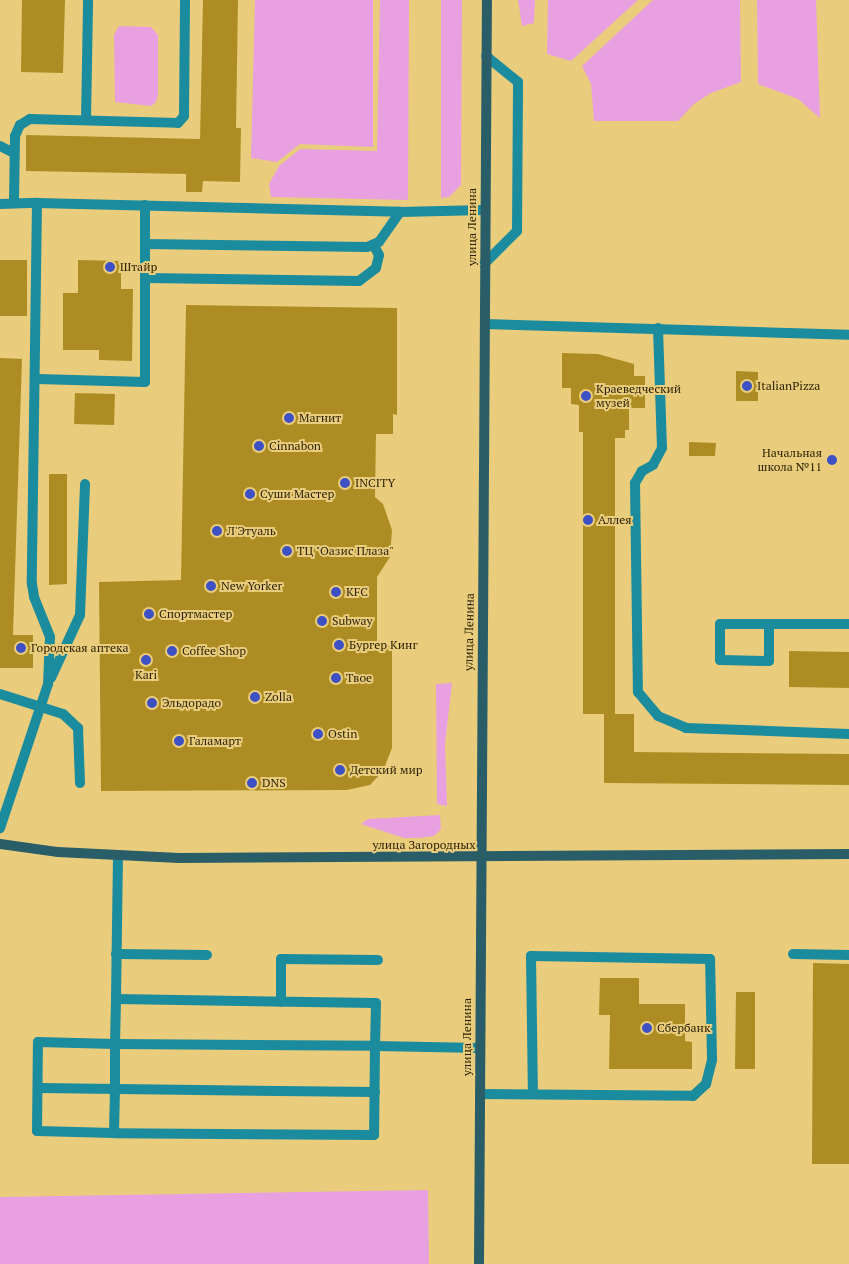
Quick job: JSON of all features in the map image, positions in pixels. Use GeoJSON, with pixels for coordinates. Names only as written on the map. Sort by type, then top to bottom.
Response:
{"type":"FeatureCollection","features":[{"type":"Feature","properties":{"kind":"main road","name":"улица Ленина"},"geometry":{"type":"LineString","coordinates":[[479,1264],[479,858],[487,0]]}},
{"type":"Feature","properties":{"kind":"main road","name":"улица Загородных"},"geometry":{"type":"LineString","coordinates":[[0,844],[118,855],[479,858],[849,854]]}},
{"type":"Feature","properties":{"kind":"lane"},"geometry":{"type":"LineString","coordinates":[[86,120],[88,0]]}},
{"type":"Feature","properties":{"kind":"lane"},"geometry":{"type":"LineString","coordinates":[[14,201],[12,152],[20,125],[30,119],[178,122],[184,116],[185,0]]}},
{"type":"Feature","properties":{"kind":"lane"},"geometry":{"type":"LineString","coordinates":[[484,264],[516,231],[517,201],[518,82],[486,56]]}},
{"type":"Feature","properties":{"kind":"lane"},"geometry":{"type":"LineString","coordinates":[[0,146],[12,152]]}},
{"type":"Feature","properties":{"kind":"lane"},"geometry":{"type":"LineString","coordinates":[[0,204],[14,201],[400,212],[484,210]]}},
{"type":"Feature","properties":{"kind":"lane"},"geometry":{"type":"LineString","coordinates":[[37,203],[37,378],[32,584],[34,597],[50,637],[48,684]]}},
{"type":"Feature","properties":{"kind":"lane"},"geometry":{"type":"LineString","coordinates":[[37,378],[144,382],[145,205]]}},
{"type":"Feature","properties":{"kind":"lane"},"geometry":{"type":"LineString","coordinates":[[374,246],[400,212]]}},
{"type":"Feature","properties":{"kind":"lane"},"geometry":{"type":"LineString","coordinates":[[145,244],[374,246]]}},
{"type":"Feature","properties":{"kind":"lane"},"geometry":{"type":"LineString","coordinates":[[145,278],[359,280],[376,268],[379,255],[374,246]]}},
{"type":"Feature","properties":{"kind":"lane"},"geometry":{"type":"LineString","coordinates":[[485,324],[849,334]]}},
{"type":"Feature","properties":{"kind":"lane"},"geometry":{"type":"LineString","coordinates":[[658,328],[662,448],[653,465],[642,471],[635,483],[638,692],[658,716],[686,728],[849,734]]}},
{"type":"Feature","properties":{"kind":"lane"},"geometry":{"type":"LineString","coordinates":[[0,828],[48,684],[80,615],[85,484]]}},
{"type":"Feature","properties":{"kind":"lane"},"geometry":{"type":"LineString","coordinates":[[769,624],[769,661],[720,660],[720,624],[769,624],[849,624]]}},
{"type":"Feature","properties":{"kind":"lane"},"geometry":{"type":"LineString","coordinates":[[0,694],[39,708],[63,714],[78,728],[80,783]]}},
{"type":"Feature","properties":{"kind":"lane"},"geometry":{"type":"LineString","coordinates":[[114,1132],[118,855]]}},
{"type":"Feature","properties":{"kind":"lane"},"geometry":{"type":"LineString","coordinates":[[116,954],[207,955]]}},
{"type":"Feature","properties":{"kind":"lane"},"geometry":{"type":"LineString","coordinates":[[793,954],[849,955]]}},
{"type":"Feature","properties":{"kind":"lane"},"geometry":{"type":"LineString","coordinates":[[480,1094],[693,1096],[706,1084],[712,1060],[710,959],[531,956],[533,1094]]}},
{"type":"Feature","properties":{"kind":"lane"},"geometry":{"type":"LineString","coordinates":[[281,1002],[282,958],[378,960]]}},
{"type":"Feature","properties":{"kind":"lane"},"geometry":{"type":"LineString","coordinates":[[116,1000],[376,1003],[375,1046],[374,1092],[374,1135],[37,1132],[38,1042],[115,1044],[375,1046],[480,1048]]}},
{"type":"Feature","properties":{"kind":"lane"},"geometry":{"type":"LineString","coordinates":[[38,1088],[374,1092]]}},
{"type":"Feature","properties":{"kind":"shaded area"},"geometry":{"type":"Polygon","coordinates":[[[255,0],[373,0],[373,147],[300,144],[277,162],[251,158],[255,0]]]}},
{"type":"Feature","properties":{"kind":"shaded area"},"geometry":{"type":"Polygon","coordinates":[[[380,0],[409,0],[408,200],[271,197],[269,184],[279,166],[300,149],[377,151],[380,0]]]}},
{"type":"Feature","properties":{"kind":"shaded area"},"geometry":{"type":"Polygon","coordinates":[[[441,0],[462,0],[461,185],[449,197],[441,198],[441,0]]]}},
{"type":"Feature","properties":{"kind":"shaded area"},"geometry":{"type":"Polygon","coordinates":[[[518,0],[535,0],[534,23],[522,26],[518,0]]]}},
{"type":"Feature","properties":{"kind":"shaded area"},"geometry":{"type":"Polygon","coordinates":[[[548,0],[638,0],[571,61],[547,54],[548,0]]]}},
{"type":"Feature","properties":{"kind":"shaded area"},"geometry":{"type":"Polygon","coordinates":[[[653,0],[740,0],[741,82],[711,93],[694,104],[678,121],[594,121],[591,84],[582,66],[653,0]]]}},
{"type":"Feature","properties":{"kind":"shaded area"},"geometry":{"type":"Polygon","coordinates":[[[757,0],[816,0],[820,118],[798,99],[758,84],[757,0]]]}},
{"type":"Feature","properties":{"kind":"shaded area"},"geometry":{"type":"Polygon","coordinates":[[[119,26],[151,27],[158,35],[158,95],[156,102],[151,106],[115,102],[114,35],[119,26]]]}},
{"type":"Feature","properties":{"kind":"shaded area"},"geometry":{"type":"Polygon","coordinates":[[[452,683],[445,744],[447,806],[437,804],[436,684],[452,683]]]}},
{"type":"Feature","properties":{"kind":"shaded area"},"geometry":{"type":"Polygon","coordinates":[[[440,815],[441,829],[434,836],[420,838],[404,838],[361,824],[368,819],[440,815]]]}},
{"type":"Feature","properties":{"kind":"shaded area"},"geometry":{"type":"Polygon","coordinates":[[[428,1190],[429,1264],[0,1264],[0,1197],[428,1190]]]}},
{"type":"Feature","properties":{"kind":"building"},"geometry":{"type":"Polygon","coordinates":[[[22,0],[65,0],[63,73],[21,72],[22,0]]]}},
{"type":"Feature","properties":{"kind":"building"},"geometry":{"type":"Polygon","coordinates":[[[203,0],[238,0],[236,128],[241,128],[240,182],[203,181],[202,192],[186,192],[186,174],[26,171],[26,135],[200,139],[203,0]]]}},
{"type":"Feature","properties":{"kind":"building"},"geometry":{"type":"Polygon","coordinates":[[[0,260],[27,260],[27,316],[0,316],[0,260]]]}},
{"type":"Feature","properties":{"kind":"building"},"geometry":{"type":"Polygon","coordinates":[[[78,260],[121,261],[121,289],[133,289],[132,361],[99,360],[99,350],[63,350],[63,293],[78,293],[78,260]]]}},
{"type":"Feature","properties":{"kind":"building","name":"ТЦ \"Оазис Плаза\""},"geometry":{"type":"Polygon","coordinates":[[[186,305],[397,308],[397,415],[393,414],[393,434],[376,434],[375,497],[383,504],[392,530],[390,557],[377,577],[377,646],[392,646],[392,748],[383,771],[370,785],[347,790],[101,791],[99,582],[181,580],[186,305]]]}},
{"type":"Feature","properties":{"kind":"building"},"geometry":{"type":"Polygon","coordinates":[[[562,353],[598,354],[634,364],[634,376],[645,376],[645,408],[629,408],[629,430],[625,430],[625,438],[615,438],[615,714],[634,714],[634,752],[849,754],[849,785],[604,783],[604,714],[583,714],[583,432],[579,432],[579,405],[571,404],[571,388],[562,388],[562,353]]]}},
{"type":"Feature","properties":{"kind":"building"},"geometry":{"type":"Polygon","coordinates":[[[0,358],[22,359],[13,635],[33,635],[33,668],[0,668],[0,358]]]}},
{"type":"Feature","properties":{"kind":"building","name":"ItalianPizza"},"geometry":{"type":"Polygon","coordinates":[[[736,371],[758,372],[758,401],[736,401],[736,371]]]}},
{"type":"Feature","properties":{"kind":"building"},"geometry":{"type":"Polygon","coordinates":[[[75,393],[115,394],[114,425],[74,424],[75,393]]]}},
{"type":"Feature","properties":{"kind":"building"},"geometry":{"type":"Polygon","coordinates":[[[689,442],[716,443],[715,456],[689,456],[689,442]]]}},
{"type":"Feature","properties":{"kind":"building"},"geometry":{"type":"Polygon","coordinates":[[[49,474],[67,474],[67,584],[49,585],[49,474]]]}},
{"type":"Feature","properties":{"kind":"building"},"geometry":{"type":"Polygon","coordinates":[[[789,651],[849,652],[849,688],[789,687],[789,651]]]}},
{"type":"Feature","properties":{"kind":"building"},"geometry":{"type":"Polygon","coordinates":[[[813,963],[849,964],[849,1164],[812,1164],[813,963]]]}},
{"type":"Feature","properties":{"kind":"building","name":"Сбербанк"},"geometry":{"type":"Polygon","coordinates":[[[600,978],[639,978],[639,1004],[685,1004],[685,1041],[692,1042],[692,1069],[609,1069],[610,1015],[599,1015],[600,978]]]}},
{"type":"Feature","properties":{"kind":"building"},"geometry":{"type":"Polygon","coordinates":[[[736,992],[755,992],[755,1069],[735,1069],[736,992]]]}},
{"type":"Feature","properties":{"kind":"place","name":"Штайр"},"geometry":{"type":"Point","coordinates":[110,267]}},
{"type":"Feature","properties":{"kind":"place","name":"ItalianPizza"},"geometry":{"type":"Point","coordinates":[747,386]}},
{"type":"Feature","properties":{"kind":"place","name":"Краеведческий музей"},"geometry":{"type":"Point","coordinates":[586,396]}},
{"type":"Feature","properties":{"kind":"place","name":"Магнит"},"geometry":{"type":"Point","coordinates":[289,418]}},
{"type":"Feature","properties":{"kind":"place","name":"Cinnabon"},"geometry":{"type":"Point","coordinates":[259,446]}},
{"type":"Feature","properties":{"kind":"place","name":"Начальная школа №11"},"geometry":{"type":"Point","coordinates":[832,460]}},
{"type":"Feature","properties":{"kind":"place","name":"INCITY"},"geometry":{"type":"Point","coordinates":[345,483]}},
{"type":"Feature","properties":{"kind":"place","name":"Суши Мастер"},"geometry":{"type":"Point","coordinates":[250,494]}},
{"type":"Feature","properties":{"kind":"place","name":"Аллея"},"geometry":{"type":"Point","coordinates":[588,520]}},
{"type":"Feature","properties":{"kind":"place","name":"Л'Этуаль"},"geometry":{"type":"Point","coordinates":[217,531]}},
{"type":"Feature","properties":{"kind":"place","name":"ТЦ \"Оазис Плаза\""},"geometry":{"type":"Point","coordinates":[287,551]}},
{"type":"Feature","properties":{"kind":"place","name":"New Yorker"},"geometry":{"type":"Point","coordinates":[211,586]}},
{"type":"Feature","properties":{"kind":"place","name":"KFC"},"geometry":{"type":"Point","coordinates":[336,592]}},
{"type":"Feature","properties":{"kind":"place","name":"Спортмастер"},"geometry":{"type":"Point","coordinates":[149,614]}},
{"type":"Feature","properties":{"kind":"place","name":"Subway"},"geometry":{"type":"Point","coordinates":[322,621]}},
{"type":"Feature","properties":{"kind":"place","name":"Бургер Кинг"},"geometry":{"type":"Point","coordinates":[339,645]}},
{"type":"Feature","properties":{"kind":"place","name":"Городская аптека"},"geometry":{"type":"Point","coordinates":[21,648]}},
{"type":"Feature","properties":{"kind":"place","name":"Coffee Shop"},"geometry":{"type":"Point","coordinates":[172,651]}},
{"type":"Feature","properties":{"kind":"place","name":"Kari"},"geometry":{"type":"Point","coordinates":[146,660]}},
{"type":"Feature","properties":{"kind":"place","name":"Твое"},"geometry":{"type":"Point","coordinates":[336,678]}},
{"type":"Feature","properties":{"kind":"place","name":"Zolla"},"geometry":{"type":"Point","coordinates":[255,697]}},
{"type":"Feature","properties":{"kind":"place","name":"Эльдорадо"},"geometry":{"type":"Point","coordinates":[152,703]}},
{"type":"Feature","properties":{"kind":"place","name":"Ostin"},"geometry":{"type":"Point","coordinates":[318,734]}},
{"type":"Feature","properties":{"kind":"place","name":"Галамарт"},"geometry":{"type":"Point","coordinates":[179,741]}},
{"type":"Feature","properties":{"kind":"place","name":"Детский мир"},"geometry":{"type":"Point","coordinates":[340,770]}},
{"type":"Feature","properties":{"kind":"place","name":"DNS"},"geometry":{"type":"Point","coordinates":[252,783]}},
{"type":"Feature","properties":{"kind":"place","name":"Сбербанк"},"geometry":{"type":"Point","coordinates":[647,1028]}}]}
